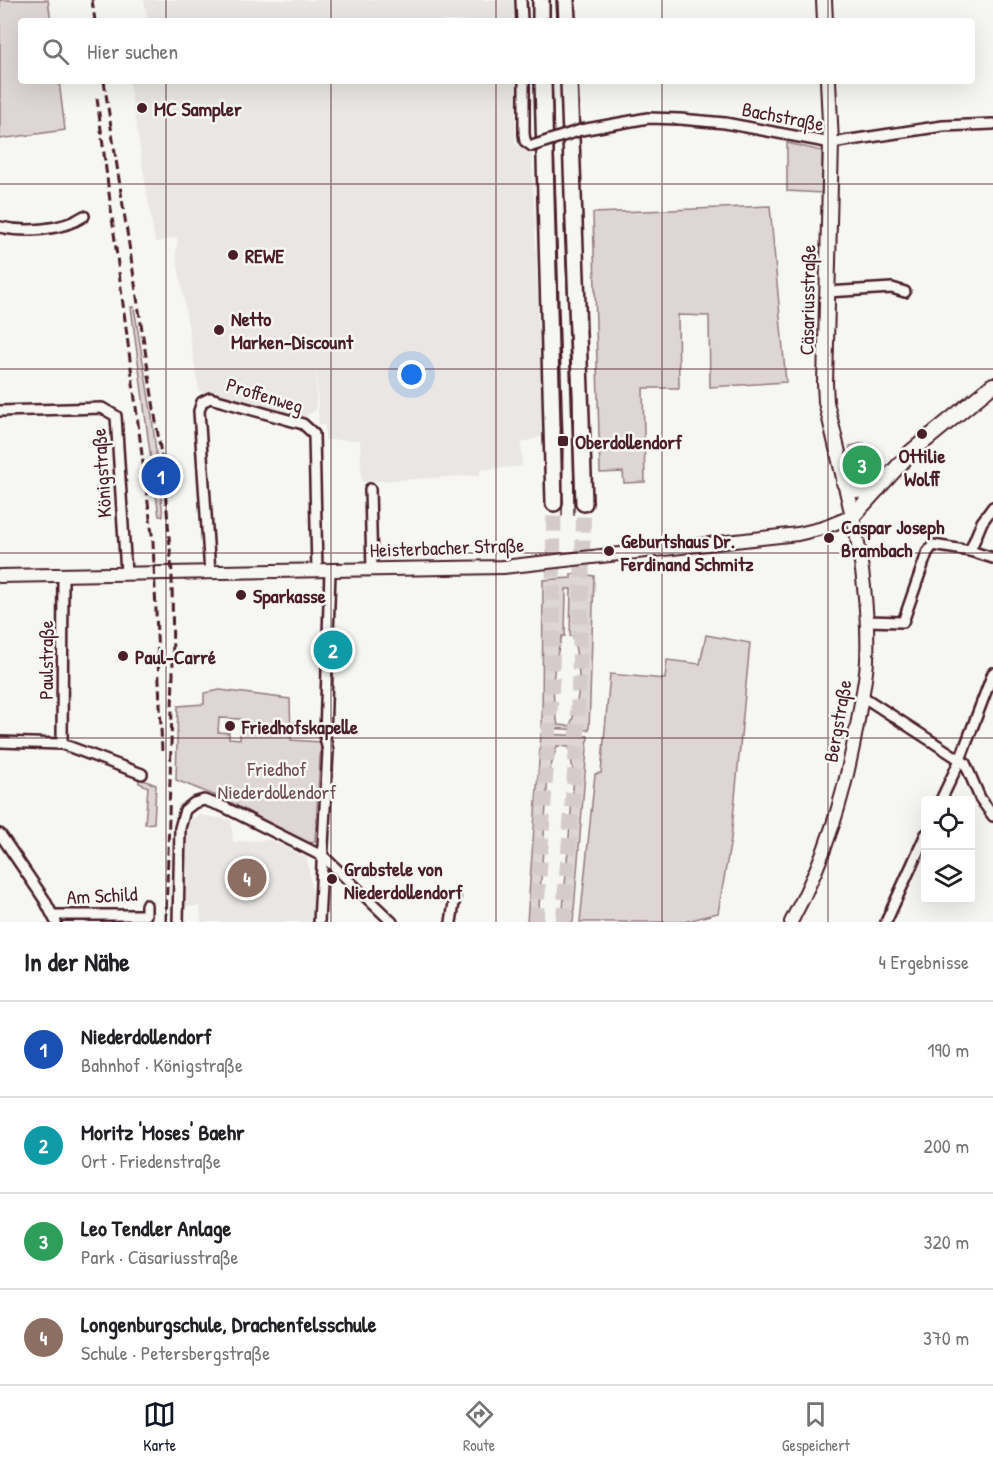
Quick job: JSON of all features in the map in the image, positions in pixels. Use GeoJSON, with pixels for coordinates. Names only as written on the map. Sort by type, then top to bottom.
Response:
{"type":"FeatureCollection","features":[{"type":"Feature","properties":{"kind":"highway"},"geometry":{"type":"LineString","coordinates":[[541,0],[541,18]]}},
{"type":"Feature","properties":{"kind":"highway"},"geometry":{"type":"LineString","coordinates":[[566,0],[567,18]]}},
{"type":"Feature","properties":{"kind":"highway"},"geometry":{"type":"LineString","coordinates":[[543,84],[554,503]]}},
{"type":"Feature","properties":{"kind":"highway"},"geometry":{"type":"LineString","coordinates":[[569,84],[584,503]]}},
{"type":"Feature","properties":{"kind":"main road"},"geometry":{"type":"LineString","coordinates":[[824,0],[825,18]]}},
{"type":"Feature","properties":{"kind":"main road","name":"Cäsariusstraße"},"geometry":{"type":"LineString","coordinates":[[828,84],[831,143],[826,402],[853,516]]}},
{"type":"Feature","properties":{"kind":"main road","name":"Heisterbacher Straße"},"geometry":{"type":"LineString","coordinates":[[853,516],[910,452],[993,385]]}},
{"type":"Feature","properties":{"kind":"main road"},"geometry":{"type":"LineString","coordinates":[[844,483],[857,491],[866,492],[879,488]]}},
{"type":"Feature","properties":{"kind":"street"},"geometry":{"type":"LineString","coordinates":[[521,0],[522,18]]}},
{"type":"Feature","properties":{"kind":"street","name":"Bachstraße"},"geometry":{"type":"LineString","coordinates":[[524,84],[524,134],[525,141],[532,146],[581,130],[648,118],[725,123],[831,143],[943,126],[993,124]]}},
{"type":"Feature","properties":{"kind":"street"},"geometry":{"type":"LineString","coordinates":[[0,227],[16,230],[71,225],[84,216]]}},
{"type":"Feature","properties":{"kind":"street"},"geometry":{"type":"LineString","coordinates":[[827,292],[892,288],[905,292]]}},
{"type":"Feature","properties":{"kind":"street","name":"Proffenweg"},"geometry":{"type":"LineString","coordinates":[[210,573],[200,404],[207,398],[215,398],[309,428],[315,440],[323,571],[324,857],[319,922]]}},
{"type":"Feature","properties":{"kind":"street","name":"Königstraße"},"geometry":{"type":"LineString","coordinates":[[0,411],[102,408],[116,416],[126,573]]}},
{"type":"Feature","properties":{"kind":"street"},"geometry":{"type":"LineString","coordinates":[[370,489],[372,570]]}},
{"type":"Feature","properties":{"kind":"street"},"geometry":{"type":"LineString","coordinates":[[970,551],[982,522],[993,507]]}},
{"type":"Feature","properties":{"kind":"street","name":"Heisterbacher Straße"},"geometry":{"type":"LineString","coordinates":[[0,576],[503,567],[798,534],[823,528],[853,516]]}},
{"type":"Feature","properties":{"kind":"street","name":"Bergstraße"},"geometry":{"type":"LineString","coordinates":[[791,922],[821,864],[831,837],[851,761],[862,696],[867,660],[866,621],[853,516]]}},
{"type":"Feature","properties":{"kind":"street"},"geometry":{"type":"LineString","coordinates":[[866,621],[903,622],[927,553],[933,545],[970,551],[993,558]]}},
{"type":"Feature","properties":{"kind":"street","name":"Paulstraße"},"geometry":{"type":"LineString","coordinates":[[62,744],[63,575]]}},
{"type":"Feature","properties":{"kind":"street"},"geometry":{"type":"LineString","coordinates":[[943,796],[960,760],[993,673]]}},
{"type":"Feature","properties":{"kind":"street"},"geometry":{"type":"LineString","coordinates":[[862,696],[965,763],[980,798],[993,816]]}},
{"type":"Feature","properties":{"kind":"street"},"geometry":{"type":"LineString","coordinates":[[859,711],[882,709]]}},
{"type":"Feature","properties":{"kind":"street"},"geometry":{"type":"LineString","coordinates":[[0,742],[62,744],[142,774]]}},
{"type":"Feature","properties":{"kind":"street"},"geometry":{"type":"LineString","coordinates":[[178,922],[180,828],[185,810],[194,803],[204,800],[224,807],[324,857],[392,922]]}},
{"type":"Feature","properties":{"kind":"street"},"geometry":{"type":"LineString","coordinates":[[0,834],[54,919]]}},
{"type":"Feature","properties":{"kind":"street"},"geometry":{"type":"LineString","coordinates":[[886,922],[921,845]]}},
{"type":"Feature","properties":{"kind":"street"},"geometry":{"type":"LineString","coordinates":[[451,922],[455,897]]}},
{"type":"Feature","properties":{"kind":"street","name":"Am Schild"},"geometry":{"type":"LineString","coordinates":[[54,919],[146,915],[146,905]]}},
{"type":"Feature","properties":{"kind":"shaded area"},"geometry":{"type":"Polygon","coordinates":[[[144,0],[513,0],[515,18],[147,18],[144,0]]]}},
{"type":"Feature","properties":{"kind":"shaded area"},"geometry":{"type":"Polygon","coordinates":[[[129,84],[518,84],[515,144],[532,154],[543,436],[521,443],[522,466],[480,470],[480,475],[362,482],[360,440],[325,440],[325,425],[319,425],[316,362],[316,410],[303,418],[286,417],[199,391],[176,253],[178,237],[155,242],[129,84]]]}},
{"type":"Feature","properties":{"kind":"shaded area"},"geometry":{"type":"Polygon","coordinates":[[[199,815],[231,820],[233,842],[270,840],[307,858],[313,898],[311,922],[201,922],[200,906],[183,906],[186,832],[189,821],[199,815]]]}},
{"type":"Feature","properties":{"kind":"green space"},"geometry":{"type":"Polygon","coordinates":[[[0,0],[48,0],[51,18],[18,18],[18,84],[59,84],[65,130],[0,139],[0,0]]]}},
{"type":"Feature","properties":{"kind":"green space"},"geometry":{"type":"Polygon","coordinates":[[[787,143],[822,151],[822,193],[787,191],[787,143]]]}},
{"type":"Feature","properties":{"kind":"green space"},"geometry":{"type":"Polygon","coordinates":[[[770,206],[786,382],[710,387],[709,316],[678,315],[679,388],[643,388],[645,482],[624,483],[623,472],[600,473],[593,213],[770,206]]]}},
{"type":"Feature","properties":{"kind":"green space"},"geometry":{"type":"Polygon","coordinates":[[[131,307],[134,307],[152,417],[163,516],[159,516],[154,479],[158,479],[156,468],[152,468],[131,307]]]}},
{"type":"Feature","properties":{"kind":"green space"},"geometry":{"type":"Polygon","coordinates":[[[864,443],[867,455],[884,472],[873,483],[857,485],[851,480],[845,458],[850,457],[850,446],[864,443]]]}},
{"type":"Feature","properties":{"kind":"green space"},"geometry":{"type":"Polygon","coordinates":[[[587,573],[594,576],[589,730],[542,728],[543,580],[571,578],[571,574],[587,573]],[[566,589],[565,636],[562,636],[553,680],[558,725],[570,726],[577,704],[579,682],[576,649],[573,637],[570,636],[571,589],[566,589]]]}},
{"type":"Feature","properties":{"kind":"green space"},"geometry":{"type":"Polygon","coordinates":[[[706,635],[750,643],[731,839],[718,913],[684,922],[580,922],[595,774],[601,773],[610,674],[665,679],[667,660],[700,664],[706,635]]]}},
{"type":"Feature","properties":{"kind":"green space","name":"Friedhof Niederdollendorf"},"geometry":{"type":"Polygon","coordinates":[[[220,690],[290,699],[291,740],[321,742],[315,842],[308,843],[226,800],[176,780],[178,706],[204,704],[204,693],[220,690]],[[219,718],[218,732],[229,733],[229,738],[240,739],[241,719],[219,718]]]}},
{"type":"Feature","properties":{"kind":"green space"},"geometry":{"type":"Polygon","coordinates":[[[541,734],[588,736],[573,922],[562,922],[574,776],[569,747],[557,746],[548,776],[538,922],[527,922],[541,734]]]}},
{"type":"Feature","properties":{"kind":"green space"},"geometry":{"type":"Polygon","coordinates":[[[138,778],[156,785],[154,823],[145,824],[148,787],[139,783],[138,778]]]}},
{"type":"Feature","properties":{"kind":"tunnel"},"geometry":{"type":"LineString","coordinates":[[536,922],[552,681],[554,503]]}},
{"type":"Feature","properties":{"kind":"tunnel"},"geometry":{"type":"LineString","coordinates":[[563,922],[577,742],[584,503]]}},
{"type":"Feature","properties":{"kind":"tram line"},"geometry":{"type":"LineString","coordinates":[[556,0],[557,18]]}},
{"type":"Feature","properties":{"kind":"tram line"},"geometry":{"type":"LineString","coordinates":[[552,84],[563,441],[562,516]]}},
{"type":"Feature","properties":{"kind":"tram line"},"geometry":{"type":"LineString","coordinates":[[564,225],[573,397],[574,515]]}},
{"type":"Feature","properties":{"kind":"railway"},"geometry":{"type":"LineString","coordinates":[[92,0],[95,18]]}},
{"type":"Feature","properties":{"kind":"railway"},"geometry":{"type":"LineString","coordinates":[[104,84],[160,448],[172,573],[173,674],[166,922]]}},
{"type":"Feature","properties":{"kind":"railway"},"geometry":{"type":"LineString","coordinates":[[97,98],[153,542],[162,751]]}},
{"type":"Feature","properties":{"kind":"place","name":"MC Sampler"},"geometry":{"type":"Point","coordinates":[142,108]}},
{"type":"Feature","properties":{"kind":"place","name":"REWE"},"geometry":{"type":"Point","coordinates":[233,255]}},
{"type":"Feature","properties":{"kind":"place","name":"Netto Marken-Discount"},"geometry":{"type":"Point","coordinates":[219,330]}},
{"type":"Feature","properties":{"kind":"place","name":"Ottilie Wolff"},"geometry":{"type":"Point","coordinates":[922,434]}},
{"type":"Feature","properties":{"kind":"place","name":"Oberdollendorf"},"geometry":{"type":"Point","coordinates":[563,441]}},
{"type":"Feature","properties":{"kind":"place","name":"Leo Tendler Anlage"},"geometry":{"type":"Point","coordinates":[862,465]}},
{"type":"Feature","properties":{"kind":"place","name":"Niederdollendorf"},"geometry":{"type":"Point","coordinates":[161,476]}},
{"type":"Feature","properties":{"kind":"place","name":"Caspar Joseph Brambach"},"geometry":{"type":"Point","coordinates":[829,538]}},
{"type":"Feature","properties":{"kind":"place","name":"Geburtshaus Dr. Ferdinand Schmitz"},"geometry":{"type":"Point","coordinates":[609,551]}},
{"type":"Feature","properties":{"kind":"place","name":"Sparkasse"},"geometry":{"type":"Point","coordinates":[241,595]}},
{"type":"Feature","properties":{"kind":"place","name":"Moritz 'Moses' Baehr"},"geometry":{"type":"Point","coordinates":[333,650]}},
{"type":"Feature","properties":{"kind":"place","name":"Paul-Carré"},"geometry":{"type":"Point","coordinates":[123,656]}},
{"type":"Feature","properties":{"kind":"place","name":"Friedhofskapelle"},"geometry":{"type":"Point","coordinates":[230,726]}},
{"type":"Feature","properties":{"kind":"place","name":"Longenburgschule, Drachenfelsschule"},"geometry":{"type":"Point","coordinates":[247,878]}},
{"type":"Feature","properties":{"kind":"place","name":"Grabstele von Niederdollendorf"},"geometry":{"type":"Point","coordinates":[332,879]}}]}
